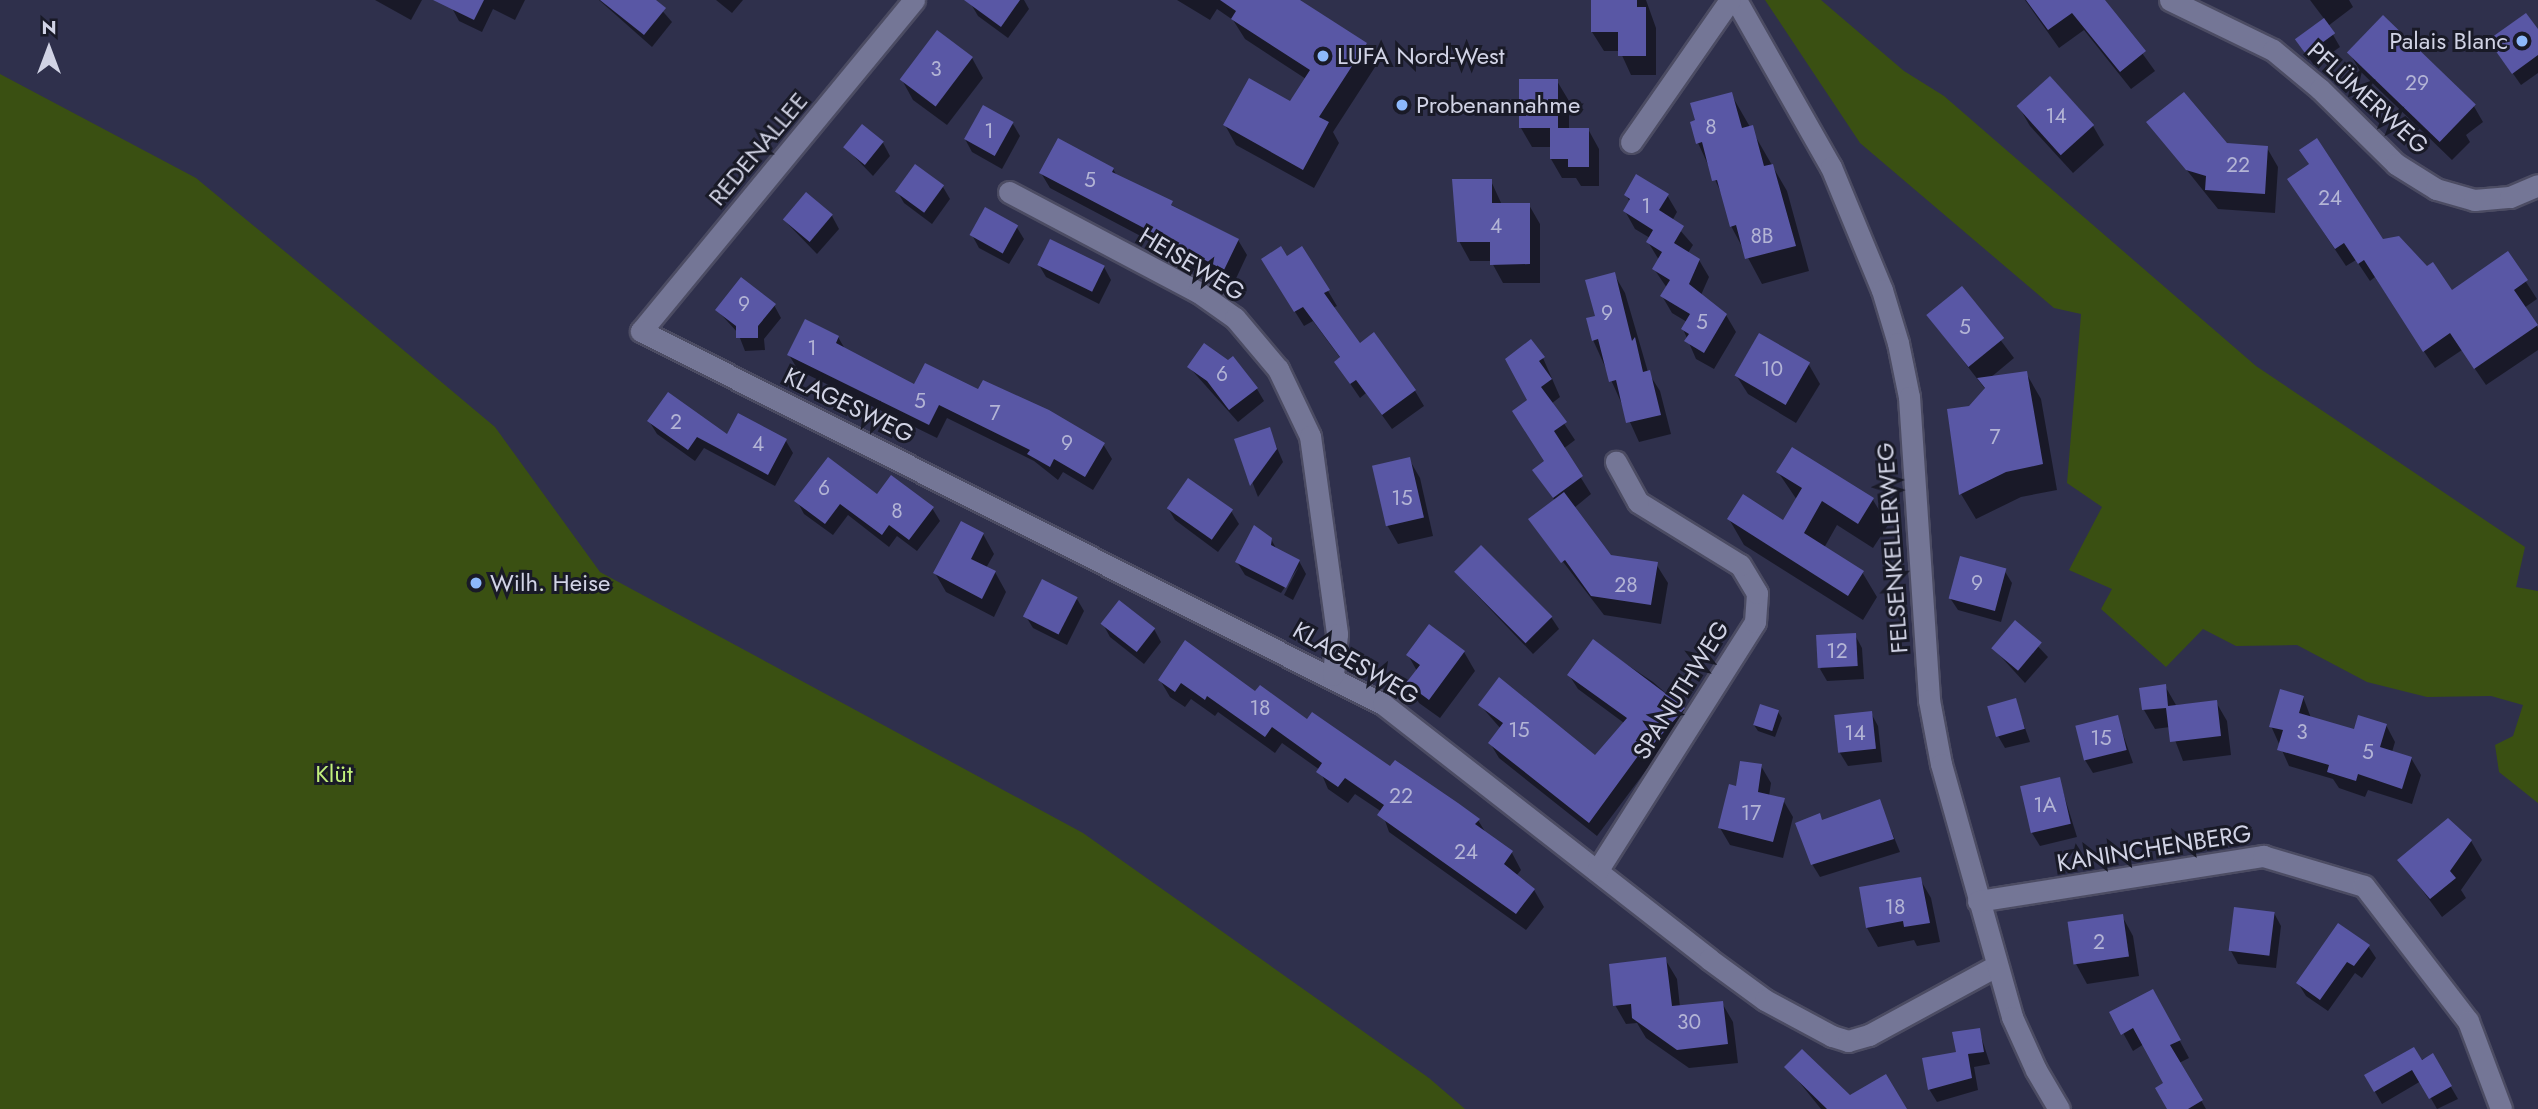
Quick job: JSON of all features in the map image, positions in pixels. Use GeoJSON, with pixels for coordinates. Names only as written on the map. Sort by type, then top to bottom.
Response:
{"type":"FeatureCollection","features":[{"type":"Feature","properties":{"kind":"street","name":"REDENALLEE"},"geometry":{"type":"LineString","coordinates":[[641,331],[914,0]]}},
{"type":"Feature","properties":{"kind":"street"},"geometry":{"type":"LineString","coordinates":[[1631,142],[1733,0]]}},
{"type":"Feature","properties":{"kind":"street","name":"FELSENKELLERWEG"},"geometry":{"type":"LineString","coordinates":[[1733,0],[1831,167],[1882,290],[1898,343],[1909,397],[1929,700],[1996,966],[2036,1070],[2059,1109]]}},
{"type":"Feature","properties":{"kind":"street","name":"PFLÜMERWEG"},"geometry":{"type":"LineString","coordinates":[[2170,0],[2273,50],[2320,89],[2396,164],[2437,189],[2474,200],[2510,197],[2538,185]]}},
{"type":"Feature","properties":{"kind":"street","name":"HEISEWEG"},"geometry":{"type":"LineString","coordinates":[[1009,192],[1198,292],[1235,318],[1278,369],[1310,436],[1337,634],[1333,675]]}},
{"type":"Feature","properties":{"kind":"street","name":"KLAGESWEG"},"geometry":{"type":"LineString","coordinates":[[641,331],[1333,675],[1383,704],[1765,1000],[1848,1041],[1869,1035],[1996,966]]}},
{"type":"Feature","properties":{"kind":"street","name":"SPANUTHWEG"},"geometry":{"type":"LineString","coordinates":[[1597,871],[1755,622],[1757,593],[1740,565],[1638,502],[1616,462]]}},
{"type":"Feature","properties":{"kind":"street","name":"KANINCHENBERG"},"geometry":{"type":"LineString","coordinates":[[1978,901],[2263,856],[2364,886],[2468,1021],[2501,1109]]}},
{"type":"Feature","properties":{"kind":"green space"},"geometry":{"type":"Polygon","coordinates":[[[1765,0],[1821,0],[1904,71],[1944,96],[2256,366],[2525,547],[2516,587],[2538,591],[2538,803],[2499,772],[2495,745],[2513,736],[2523,705],[2491,696],[2427,697],[2367,682],[2297,645],[2236,646],[2203,629],[2166,667],[2101,609],[2112,589],[2069,570],[2102,507],[2067,483],[2081,314],[2054,308],[1860,143],[1765,0]]]}},
{"type":"Feature","properties":{"kind":"green space","name":"Klüt"},"geometry":{"type":"Polygon","coordinates":[[[0,74],[196,178],[358,312],[495,427],[600,572],[1083,833],[1429,1078],[1465,1109],[0,1109],[0,74]]]}},
{"type":"Feature","properties":{"kind":"building"},"geometry":{"type":"Polygon","coordinates":[[[433,0],[484,0],[474,20],[433,0]]]}},
{"type":"Feature","properties":{"kind":"building"},"geometry":{"type":"Polygon","coordinates":[[[600,0],[656,0],[666,8],[644,35],[600,0]]]}},
{"type":"Feature","properties":{"kind":"building"},"geometry":{"type":"Polygon","coordinates":[[[964,0],[1020,0],[1001,27],[964,0]]]}},
{"type":"Feature","properties":{"kind":"building"},"geometry":{"type":"Polygon","coordinates":[[[1220,0],[1300,0],[1367,43],[1319,117],[1329,122],[1303,170],[1223,125],[1249,78],[1290,101],[1310,70],[1231,19],[1236,11],[1220,0]]]}},
{"type":"Feature","properties":{"kind":"building"},"geometry":{"type":"Polygon","coordinates":[[[1591,0],[1637,0],[1637,7],[1646,7],[1646,56],[1618,56],[1618,32],[1591,32],[1591,0]]]}},
{"type":"Feature","properties":{"kind":"building"},"geometry":{"type":"Polygon","coordinates":[[[2026,0],[2105,0],[2146,51],[2120,72],[2072,13],[2048,30],[2026,0]]]}},
{"type":"Feature","properties":{"kind":"building"},"geometry":{"type":"Polygon","coordinates":[[[2526,13],[2538,29],[2538,55],[2512,74],[2488,40],[2526,13]]]}},
{"type":"Feature","properties":{"kind":"building"},"geometry":{"type":"Polygon","coordinates":[[[2383,15],[2476,105],[2440,142],[2347,52],[2383,15]]]}},
{"type":"Feature","properties":{"kind":"building"},"geometry":{"type":"Polygon","coordinates":[[[2324,18],[2335,33],[2306,55],[2295,39],[2324,18]]]}},
{"type":"Feature","properties":{"kind":"building"},"geometry":{"type":"Polygon","coordinates":[[[937,30],[973,57],[936,107],[900,80],[937,30]]]}},
{"type":"Feature","properties":{"kind":"building"},"geometry":{"type":"Polygon","coordinates":[[[2050,76],[2094,125],[2061,155],[2017,106],[2050,76]]]}},
{"type":"Feature","properties":{"kind":"building"},"geometry":{"type":"Polygon","coordinates":[[[1519,79],[1558,79],[1558,128],[1589,128],[1589,167],[1568,167],[1568,159],[1550,159],[1550,128],[1519,128],[1519,79]]]}},
{"type":"Feature","properties":{"kind":"building"},"geometry":{"type":"Polygon","coordinates":[[[1732,92],[1742,128],[1753,125],[1764,166],[1773,164],[1796,246],[1745,259],[1736,225],[1730,227],[1717,180],[1712,181],[1702,142],[1696,144],[1690,122],[1695,120],[1690,103],[1732,92]]]}},
{"type":"Feature","properties":{"kind":"building"},"geometry":{"type":"Polygon","coordinates":[[[2184,92],[2227,143],[2268,146],[2265,194],[2205,190],[2206,176],[2186,170],[2146,122],[2184,92]]]}},
{"type":"Feature","properties":{"kind":"building"},"geometry":{"type":"Polygon","coordinates":[[[983,105],[1014,122],[995,156],[964,139],[983,105]]]}},
{"type":"Feature","properties":{"kind":"building"},"geometry":{"type":"Polygon","coordinates":[[[862,124],[884,142],[865,165],[843,147],[862,124]]]}},
{"type":"Feature","properties":{"kind":"building"},"geometry":{"type":"Polygon","coordinates":[[[1058,138],[1114,168],[1112,172],[1173,201],[1171,205],[1239,239],[1224,270],[1039,173],[1058,138]]]}},
{"type":"Feature","properties":{"kind":"building"},"geometry":{"type":"Polygon","coordinates":[[[2317,138],[2383,239],[2399,236],[2427,266],[2433,262],[2452,290],[2508,251],[2528,280],[2514,290],[2538,325],[2474,369],[2450,333],[2423,352],[2364,260],[2358,264],[2344,243],[2335,249],[2287,179],[2309,164],[2299,150],[2317,138]]]}},
{"type":"Feature","properties":{"kind":"building"},"geometry":{"type":"Polygon","coordinates":[[[915,164],[944,185],[924,213],[895,192],[915,164]]]}},
{"type":"Feature","properties":{"kind":"building"},"geometry":{"type":"Polygon","coordinates":[[[1636,174],[1669,194],[1659,210],[1684,226],[1674,243],[1700,259],[1689,284],[1727,314],[1704,353],[1684,341],[1689,334],[1681,329],[1690,314],[1660,296],[1670,280],[1652,269],[1662,252],[1646,242],[1653,230],[1623,211],[1630,199],[1624,195],[1636,174]]]}},
{"type":"Feature","properties":{"kind":"building"},"geometry":{"type":"Polygon","coordinates":[[[1452,179],[1492,179],[1492,203],[1530,203],[1530,264],[1490,265],[1490,242],[1457,242],[1452,179]]]}},
{"type":"Feature","properties":{"kind":"building"},"geometry":{"type":"Polygon","coordinates":[[[806,192],[833,214],[810,242],[783,220],[806,192]]]}},
{"type":"Feature","properties":{"kind":"building"},"geometry":{"type":"Polygon","coordinates":[[[985,207],[1018,225],[1003,253],[969,235],[985,207]]]}},
{"type":"Feature","properties":{"kind":"building"},"geometry":{"type":"Polygon","coordinates":[[[1050,239],[1105,266],[1092,292],[1037,265],[1050,239]]]}},
{"type":"Feature","properties":{"kind":"building"},"geometry":{"type":"Polygon","coordinates":[[[1281,246],[1287,256],[1302,246],[1330,290],[1324,293],[1360,343],[1374,332],[1416,390],[1382,415],[1356,380],[1350,384],[1334,362],[1340,357],[1303,307],[1294,312],[1261,259],[1281,246]]]}},
{"type":"Feature","properties":{"kind":"building"},"geometry":{"type":"Polygon","coordinates":[[[1615,272],[1632,341],[1635,337],[1643,372],[1650,370],[1661,415],[1626,423],[1616,380],[1609,382],[1598,339],[1592,341],[1586,318],[1595,316],[1585,280],[1615,272]]]}},
{"type":"Feature","properties":{"kind":"building"},"geometry":{"type":"Polygon","coordinates":[[[741,277],[776,304],[758,326],[758,338],[736,338],[736,326],[715,310],[741,277]]]}},
{"type":"Feature","properties":{"kind":"building"},"geometry":{"type":"Polygon","coordinates":[[[1962,286],[2004,338],[1968,367],[1926,315],[1962,286]]]}},
{"type":"Feature","properties":{"kind":"building"},"geometry":{"type":"Polygon","coordinates":[[[805,319],[839,336],[836,343],[914,384],[925,363],[978,389],[983,380],[1049,410],[1105,443],[1085,477],[1054,459],[1050,467],[1027,454],[1030,450],[939,405],[929,425],[787,355],[805,319]]]}},
{"type":"Feature","properties":{"kind":"building"},"geometry":{"type":"Polygon","coordinates":[[[1759,333],[1810,362],[1786,405],[1734,375],[1759,333]]]}},
{"type":"Feature","properties":{"kind":"building"},"geometry":{"type":"Polygon","coordinates":[[[1531,339],[1545,357],[1539,361],[1552,379],[1541,387],[1567,422],[1554,431],[1583,476],[1553,498],[1532,470],[1544,461],[1512,411],[1527,400],[1505,359],[1531,339]]]}},
{"type":"Feature","properties":{"kind":"building"},"geometry":{"type":"Polygon","coordinates":[[[1204,343],[1228,360],[1233,356],[1258,388],[1229,410],[1207,381],[1187,367],[1204,343]]]}},
{"type":"Feature","properties":{"kind":"building"},"geometry":{"type":"Polygon","coordinates":[[[2027,371],[2043,464],[2006,472],[1959,495],[1947,409],[1969,406],[1985,388],[1977,378],[2027,371]]]}},
{"type":"Feature","properties":{"kind":"building"},"geometry":{"type":"Polygon","coordinates":[[[668,392],[727,434],[738,413],[787,439],[768,475],[697,437],[688,450],[647,421],[668,392]]]}},
{"type":"Feature","properties":{"kind":"building"},"geometry":{"type":"Polygon","coordinates":[[[1270,427],[1277,449],[1250,486],[1234,439],[1270,427]]]}},
{"type":"Feature","properties":{"kind":"building"},"geometry":{"type":"Polygon","coordinates":[[[1792,447],[1874,498],[1858,524],[1822,501],[1804,533],[1864,571],[1848,596],[1727,519],[1743,494],[1783,520],[1802,488],[1776,472],[1792,447]]]}},
{"type":"Feature","properties":{"kind":"building"},"geometry":{"type":"Polygon","coordinates":[[[828,457],[877,494],[891,475],[934,507],[909,540],[889,525],[882,535],[840,504],[825,524],[794,501],[828,457]]]}},
{"type":"Feature","properties":{"kind":"building"},"geometry":{"type":"Polygon","coordinates":[[[1410,457],[1424,517],[1386,526],[1372,466],[1410,457]]]}},
{"type":"Feature","properties":{"kind":"building"},"geometry":{"type":"Polygon","coordinates":[[[1188,478],[1233,510],[1212,540],[1167,508],[1188,478]]]}},
{"type":"Feature","properties":{"kind":"building"},"geometry":{"type":"Polygon","coordinates":[[[1564,492],[1611,555],[1658,562],[1651,605],[1591,596],[1565,560],[1561,563],[1528,519],[1564,492]]]}},
{"type":"Feature","properties":{"kind":"building"},"geometry":{"type":"Polygon","coordinates":[[[961,521],[984,533],[971,559],[996,571],[982,599],[933,573],[961,521]]]}},
{"type":"Feature","properties":{"kind":"building"},"geometry":{"type":"Polygon","coordinates":[[[1254,525],[1272,538],[1271,545],[1300,560],[1286,588],[1235,562],[1254,525]]]}},
{"type":"Feature","properties":{"kind":"building"},"geometry":{"type":"Polygon","coordinates":[[[1481,545],[1552,616],[1526,643],[1454,572],[1481,545]]]}},
{"type":"Feature","properties":{"kind":"building"},"geometry":{"type":"Polygon","coordinates":[[[1960,556],[2006,568],[1995,611],[1949,599],[1960,556]]]}},
{"type":"Feature","properties":{"kind":"building"},"geometry":{"type":"Polygon","coordinates":[[[1042,579],[1078,597],[1059,635],[1023,616],[1042,579]]]}},
{"type":"Feature","properties":{"kind":"building"},"geometry":{"type":"Polygon","coordinates":[[[1119,600],[1155,628],[1137,652],[1101,624],[1119,600]]]}},
{"type":"Feature","properties":{"kind":"building"},"geometry":{"type":"Polygon","coordinates":[[[2015,620],[2042,642],[2018,671],[1991,648],[2015,620]]]}},
{"type":"Feature","properties":{"kind":"building"},"geometry":{"type":"Polygon","coordinates":[[[1429,624],[1465,651],[1429,700],[1406,683],[1420,665],[1406,655],[1429,624]]]}},
{"type":"Feature","properties":{"kind":"building"},"geometry":{"type":"Polygon","coordinates":[[[1856,633],[1858,666],[1818,668],[1816,635],[1856,633]]]}},
{"type":"Feature","properties":{"kind":"building"},"geometry":{"type":"Polygon","coordinates":[[[1593,639],[1685,708],[1641,758],[1638,756],[1589,823],[1488,743],[1503,723],[1478,705],[1499,677],[1595,755],[1627,718],[1567,675],[1593,639]]]}},
{"type":"Feature","properties":{"kind":"building"},"geometry":{"type":"Polygon","coordinates":[[[1185,640],[1255,691],[1260,685],[1307,719],[1312,712],[1390,766],[1395,760],[1480,819],[1475,824],[1513,851],[1504,864],[1535,889],[1516,914],[1377,815],[1384,805],[1345,778],[1338,787],[1316,772],[1322,763],[1272,727],[1265,737],[1207,696],[1205,700],[1181,683],[1175,692],[1158,680],[1185,640]]]}},
{"type":"Feature","properties":{"kind":"building"},"geometry":{"type":"Polygon","coordinates":[[[2166,684],[2168,706],[2217,700],[2221,736],[2170,742],[2166,708],[2142,710],[2139,688],[2166,684]]]}},
{"type":"Feature","properties":{"kind":"building"},"geometry":{"type":"Polygon","coordinates":[[[2280,689],[2304,696],[2299,713],[2354,729],[2358,715],[2387,724],[2380,747],[2412,757],[2402,789],[2358,774],[2356,781],[2327,772],[2329,765],[2277,750],[2283,730],[2269,727],[2280,689]]]}},
{"type":"Feature","properties":{"kind":"building"},"geometry":{"type":"Polygon","coordinates":[[[2016,698],[2025,729],[1996,737],[1987,706],[2016,698]]]}},
{"type":"Feature","properties":{"kind":"building"},"geometry":{"type":"Polygon","coordinates":[[[1760,704],[1779,710],[1772,731],[1753,725],[1760,704]]]}},
{"type":"Feature","properties":{"kind":"building"},"geometry":{"type":"Polygon","coordinates":[[[1872,711],[1876,749],[1838,753],[1834,715],[1872,711]]]}},
{"type":"Feature","properties":{"kind":"building"},"geometry":{"type":"Polygon","coordinates":[[[2118,715],[2127,750],[2084,761],[2075,726],[2118,715]]]}},
{"type":"Feature","properties":{"kind":"building"},"geometry":{"type":"Polygon","coordinates":[[[1740,761],[1762,764],[1758,792],[1785,798],[1773,842],[1718,828],[1729,784],[1736,786],[1740,761]]]}},
{"type":"Feature","properties":{"kind":"building"},"geometry":{"type":"Polygon","coordinates":[[[2060,777],[2071,824],[2031,833],[2020,786],[2060,777]]]}},
{"type":"Feature","properties":{"kind":"building"},"geometry":{"type":"Polygon","coordinates":[[[1880,799],[1894,839],[1811,865],[1795,823],[1820,813],[1822,820],[1880,799]]]}},
{"type":"Feature","properties":{"kind":"building"},"geometry":{"type":"Polygon","coordinates":[[[2448,818],[2472,840],[2450,871],[2456,878],[2430,899],[2397,860],[2448,818]]]}},
{"type":"Feature","properties":{"kind":"building"},"geometry":{"type":"Polygon","coordinates":[[[1921,877],[1930,923],[1904,927],[1903,921],[1866,928],[1859,887],[1921,877]]]}},
{"type":"Feature","properties":{"kind":"building"},"geometry":{"type":"Polygon","coordinates":[[[2234,907],[2275,912],[2269,956],[2229,951],[2234,907]]]}},
{"type":"Feature","properties":{"kind":"building"},"geometry":{"type":"Polygon","coordinates":[[[2123,914],[2129,957],[2074,964],[2068,922],[2123,914]]]}},
{"type":"Feature","properties":{"kind":"building"},"geometry":{"type":"Polygon","coordinates":[[[2338,923],[2370,945],[2354,966],[2347,962],[2320,1000],[2296,983],[2338,923]]]}},
{"type":"Feature","properties":{"kind":"building"},"geometry":{"type":"Polygon","coordinates":[[[1666,957],[1672,1006],[1723,1001],[1728,1044],[1677,1050],[1632,1018],[1631,1004],[1613,1006],[1609,964],[1666,957]]]}},
{"type":"Feature","properties":{"kind":"building"},"geometry":{"type":"Polygon","coordinates":[[[2153,989],[2181,1040],[2170,1045],[2203,1100],[2188,1109],[2167,1109],[2155,1088],[2163,1083],[2133,1028],[2121,1035],[2109,1012],[2153,989]]]}},
{"type":"Feature","properties":{"kind":"building"},"geometry":{"type":"Polygon","coordinates":[[[1980,1028],[1984,1052],[1968,1054],[1972,1078],[1928,1090],[1922,1058],[1956,1052],[1952,1032],[1980,1028]]]}},
{"type":"Feature","properties":{"kind":"building"},"geometry":{"type":"Polygon","coordinates":[[[2414,1047],[2422,1060],[2433,1053],[2452,1086],[2429,1099],[2412,1070],[2374,1092],[2364,1075],[2414,1047]]]}},
{"type":"Feature","properties":{"kind":"building"},"geometry":{"type":"Polygon","coordinates":[[[1802,1049],[1850,1095],[1886,1074],[1907,1109],[1827,1109],[1784,1067],[1802,1049]]]}},
{"type":"Feature","properties":{"kind":"place","name":"Palais Blanc"},"geometry":{"type":"Point","coordinates":[2522,41]}},
{"type":"Feature","properties":{"kind":"place","name":"LUFA Nord-West"},"geometry":{"type":"Point","coordinates":[1323,56]}},
{"type":"Feature","properties":{"kind":"place","name":"Probenannahme"},"geometry":{"type":"Point","coordinates":[1402,105]}},
{"type":"Feature","properties":{"kind":"place","name":"Wilh. Heise"},"geometry":{"type":"Point","coordinates":[476,583]}}]}
